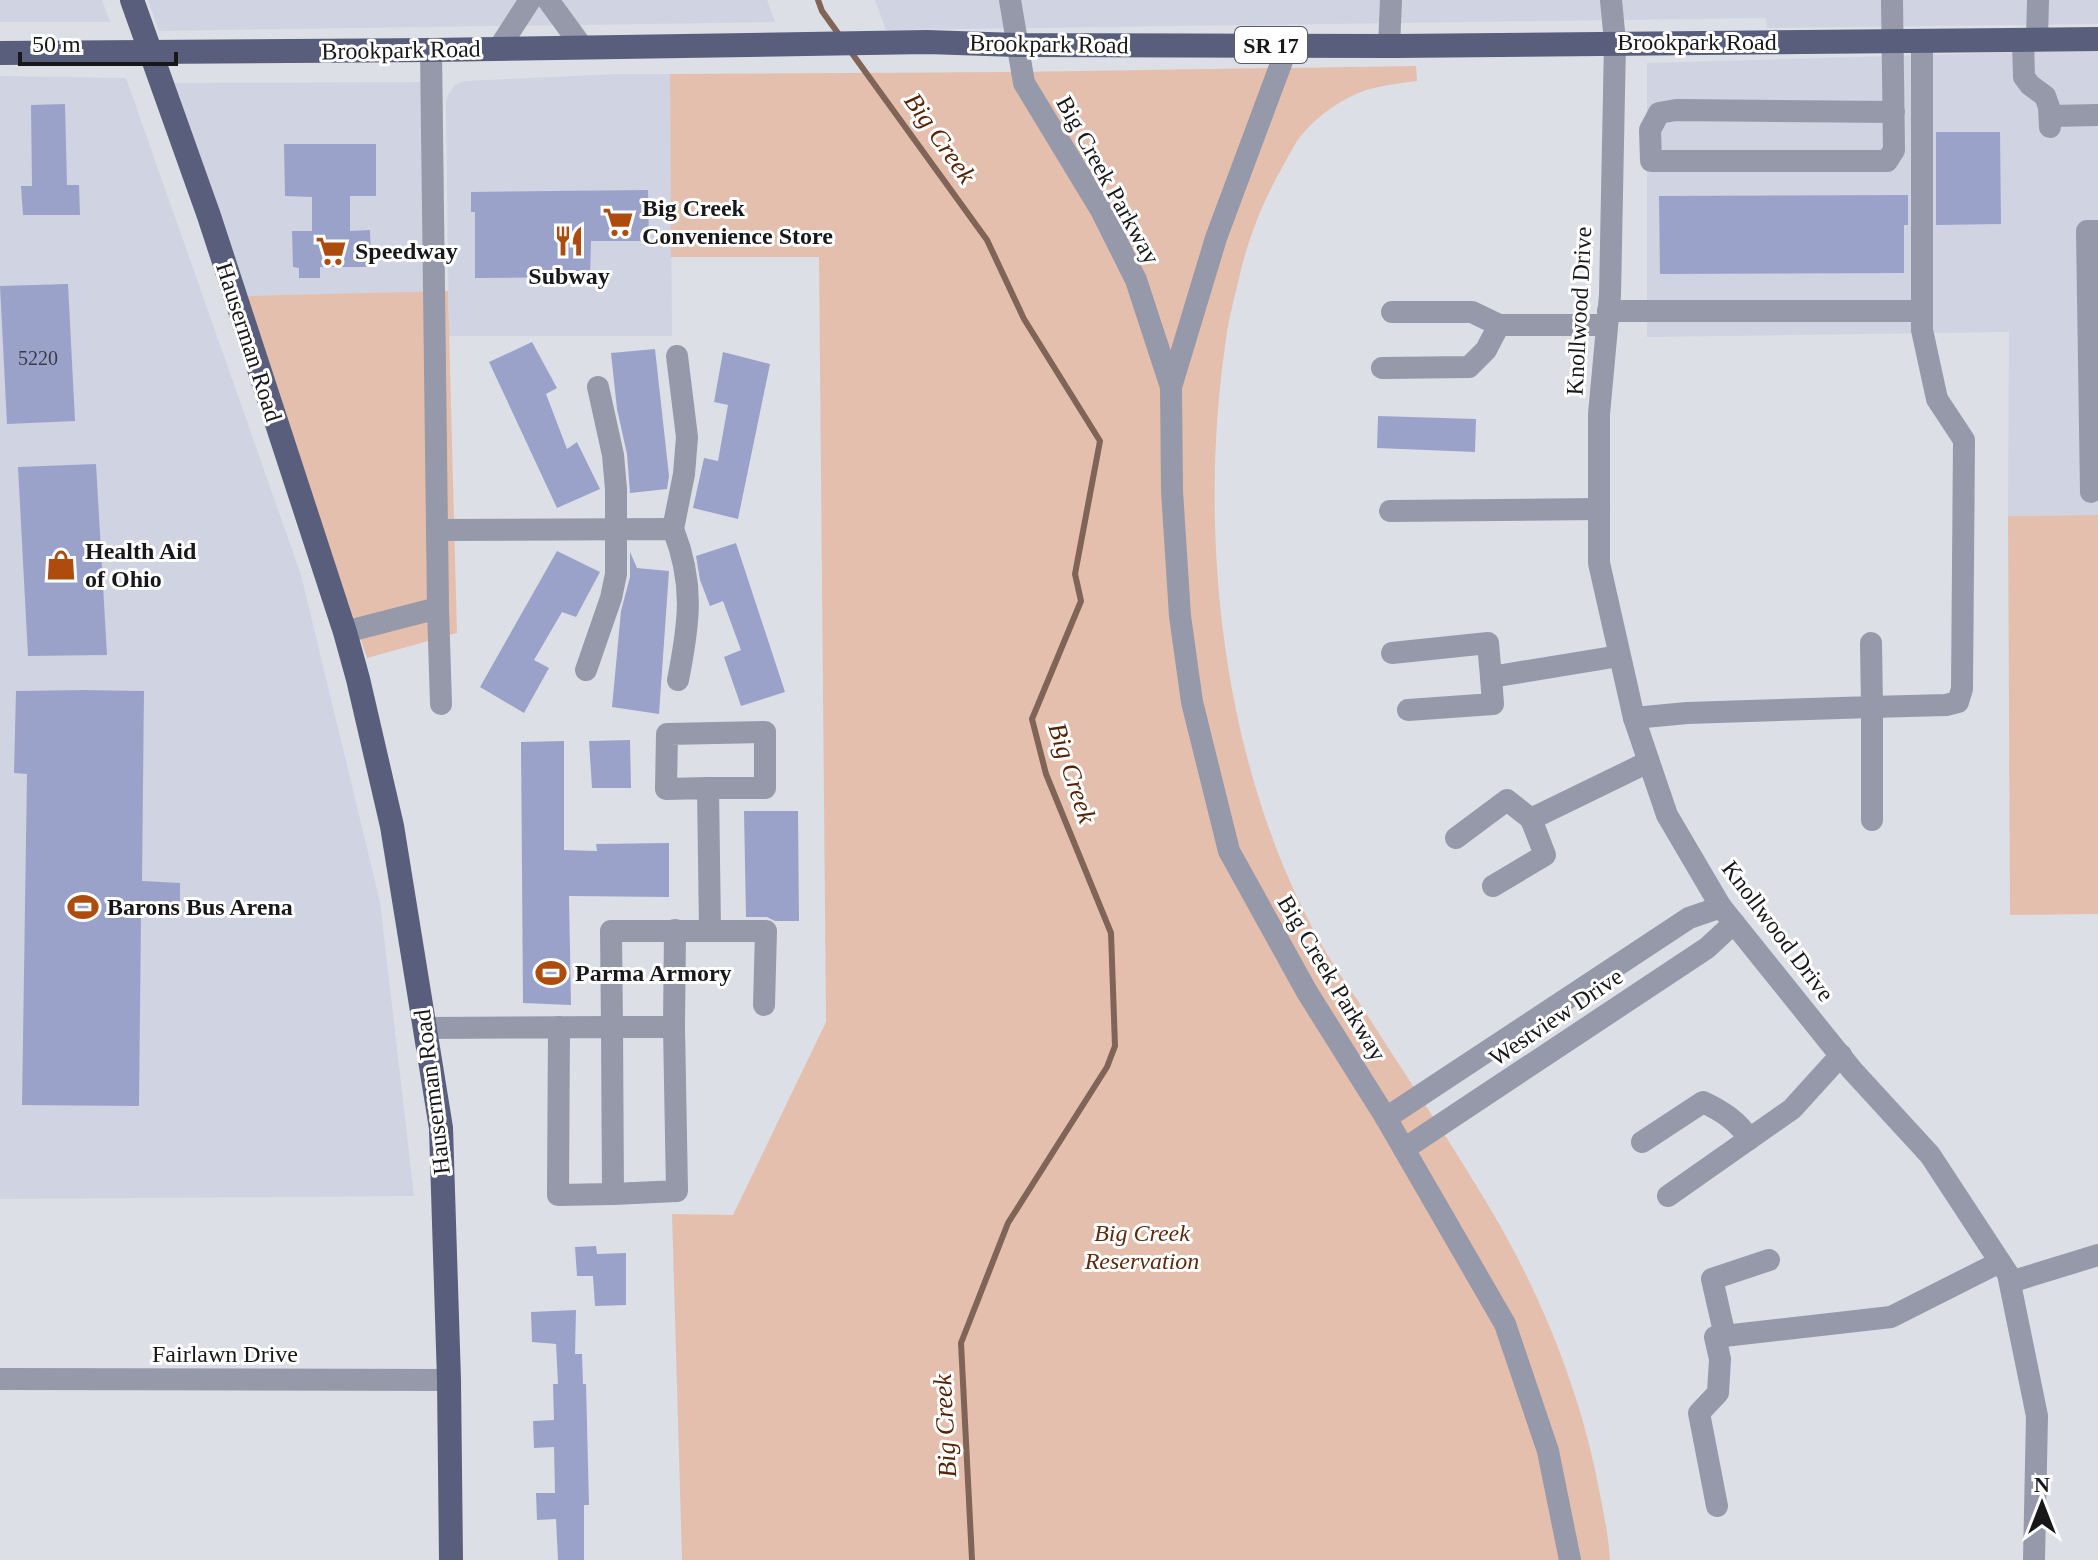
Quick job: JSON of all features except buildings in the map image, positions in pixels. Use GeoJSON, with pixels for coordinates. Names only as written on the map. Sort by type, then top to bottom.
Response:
{"type":"FeatureCollection","features":[{"type":"Feature","properties":{"kind":"main road","name":"Hauserman Road"},"geometry":{"type":"LineString","coordinates":[[132,0],[209,216],[345,632],[392,826],[441,1128],[451,1560]]}},
{"type":"Feature","properties":{"kind":"main road","name":"Brookpark Road"},"geometry":{"type":"LineString","coordinates":[[0,53],[927,42],[1389,46],[2098,39]]}},
{"type":"Feature","properties":{"kind":"street"},"geometry":{"type":"LineString","coordinates":[[499,48],[530,0]]}},
{"type":"Feature","properties":{"kind":"street"},"geometry":{"type":"LineString","coordinates":[[548,0],[583,48]]}},
{"type":"Feature","properties":{"kind":"street","name":"Big Creek Parkway"},"geometry":{"type":"LineString","coordinates":[[1010,0],[1024,83],[1101,210],[1136,280],[1171,387]]}},
{"type":"Feature","properties":{"kind":"street"},"geometry":{"type":"LineString","coordinates":[[1389,46],[1391,0]]}},
{"type":"Feature","properties":{"kind":"street","name":"Knollwood Drive"},"geometry":{"type":"LineString","coordinates":[[1611,0],[1615,42],[1608,318],[1599,414],[1599,563],[1634,718],[1667,815],[1727,915],[1841,1055],[1930,1155],[2005,1272],[2037,1416],[2034,1560]]}},
{"type":"Feature","properties":{"kind":"street"},"geometry":{"type":"LineString","coordinates":[[1612,160],[1887,161],[1894,150],[1892,0]]}},
{"type":"Feature","properties":{"kind":"street"},"geometry":{"type":"LineString","coordinates":[[2038,0],[2024,77],[2045,96],[2050,122],[2098,115]]}},
{"type":"Feature","properties":{"kind":"street"},"geometry":{"type":"LineString","coordinates":[[1634,718],[1687,713],[1946,705],[1958,702],[1962,689],[1964,440],[1937,399],[1922,330],[1922,40]]}},
{"type":"Feature","properties":{"kind":"street","name":"Big Creek Parkway"},"geometry":{"type":"LineString","coordinates":[[1288,45],[1216,238],[1171,387],[1172,491],[1180,616],[1192,702],[1229,851],[1307,992],[1386,1118],[1505,1324],[1548,1451],[1570,1560]]}},
{"type":"Feature","properties":{"kind":"street"},"geometry":{"type":"LineString","coordinates":[[431,50],[441,704]]}},
{"type":"Feature","properties":{"kind":"street"},"geometry":{"type":"LineString","coordinates":[[1651,161],[1650,130],[1659,113],[1676,110],[1894,112]]}},
{"type":"Feature","properties":{"kind":"street"},"geometry":{"type":"LineString","coordinates":[[2091,492],[2087,231],[2098,231]]}},
{"type":"Feature","properties":{"kind":"street"},"geometry":{"type":"LineString","coordinates":[[1392,312],[1472,312],[1499,325],[1608,318],[1922,311]]}},
{"type":"Feature","properties":{"kind":"street"},"geometry":{"type":"LineString","coordinates":[[1382,368],[1469,367],[1486,350],[1499,325]]}},
{"type":"Feature","properties":{"kind":"street"},"geometry":{"type":"LineString","coordinates":[[677,356],[687,437],[684,474],[673,529],[686,576],[689,610],[678,680]]}},
{"type":"Feature","properties":{"kind":"street"},"geometry":{"type":"LineString","coordinates":[[586,670],[616,574],[613,455],[598,387]]}},
{"type":"Feature","properties":{"kind":"street"},"geometry":{"type":"LineString","coordinates":[[1390,511],[1599,509]]}},
{"type":"Feature","properties":{"kind":"street"},"geometry":{"type":"LineString","coordinates":[[437,530],[673,529]]}},
{"type":"Feature","properties":{"kind":"street"},"geometry":{"type":"LineString","coordinates":[[345,632],[438,608]]}},
{"type":"Feature","properties":{"kind":"street"},"geometry":{"type":"LineString","coordinates":[[1392,653],[1488,643],[1493,704],[1408,710]]}},
{"type":"Feature","properties":{"kind":"street"},"geometry":{"type":"LineString","coordinates":[[1871,643],[1872,820]]}},
{"type":"Feature","properties":{"kind":"street"},"geometry":{"type":"LineString","coordinates":[[1491,677],[1619,656]]}},
{"type":"Feature","properties":{"kind":"street"},"geometry":{"type":"LineString","coordinates":[[765,732],[765,788],[708,788],[666,789],[667,734],[765,732]]}},
{"type":"Feature","properties":{"kind":"street"},"geometry":{"type":"LineString","coordinates":[[1531,819],[1648,762]]}},
{"type":"Feature","properties":{"kind":"street"},"geometry":{"type":"LineString","coordinates":[[708,788],[710,930]]}},
{"type":"Feature","properties":{"kind":"street"},"geometry":{"type":"LineString","coordinates":[[1456,838],[1507,800],[1531,819],[1545,855],[1493,886]]}},
{"type":"Feature","properties":{"kind":"street","name":"Westview Drive"},"geometry":{"type":"LineString","coordinates":[[1386,1118],[1689,918],[1727,915]]}},
{"type":"Feature","properties":{"kind":"street","name":"Westview Drive"},"geometry":{"type":"LineString","coordinates":[[1404,1149],[1707,948],[1727,915]]}},
{"type":"Feature","properties":{"kind":"street"},"geometry":{"type":"LineString","coordinates":[[559,1027],[558,1195],[677,1191],[675,930]]}},
{"type":"Feature","properties":{"kind":"street"},"geometry":{"type":"LineString","coordinates":[[613,1194],[611,931],[766,931],[764,1005]]}},
{"type":"Feature","properties":{"kind":"street"},"geometry":{"type":"LineString","coordinates":[[1607,973],[1627,1001]]}},
{"type":"Feature","properties":{"kind":"street"},"geometry":{"type":"LineString","coordinates":[[426,1028],[674,1027]]}},
{"type":"Feature","properties":{"kind":"street"},"geometry":{"type":"LineString","coordinates":[[1504,1040],[1525,1068]]}},
{"type":"Feature","properties":{"kind":"street"},"geometry":{"type":"LineString","coordinates":[[1668,1196],[1792,1109],[1841,1055]]}},
{"type":"Feature","properties":{"kind":"street"},"geometry":{"type":"LineString","coordinates":[[1642,1142],[1703,1102],[1723,1111],[1743,1129],[1749,1139]]}},
{"type":"Feature","properties":{"kind":"street"},"geometry":{"type":"LineString","coordinates":[[1717,1506],[1699,1413],[1718,1393],[1720,1359],[1715,1337],[1891,1317],[2005,1272],[2098,1255]]}},
{"type":"Feature","properties":{"kind":"street"},"geometry":{"type":"LineString","coordinates":[[1725,1336],[1712,1279],[1769,1260]]}},
{"type":"Feature","properties":{"kind":"street","name":"Fairlawn Drive"},"geometry":{"type":"LineString","coordinates":[[0,1379],[449,1380]]}},
{"type":"Feature","properties":{"kind":"shaded area"},"geometry":{"type":"Polygon","coordinates":[[[0,0],[102,0],[110,22],[0,22],[0,0]]]}},
{"type":"Feature","properties":{"kind":"shaded area"},"geometry":{"type":"Polygon","coordinates":[[[148,0],[767,0],[775,22],[159,31],[148,0]]]}},
{"type":"Feature","properties":{"kind":"shaded area"},"geometry":{"type":"Polygon","coordinates":[[[875,0],[2098,0],[2098,24],[1767,28],[1766,18],[886,30],[875,0]]]}},
{"type":"Feature","properties":{"kind":"shaded area"},"geometry":{"type":"Polygon","coordinates":[[[2098,50],[2098,515],[2008,516],[2009,332],[1647,337],[1647,63],[2098,50]]]}},
{"type":"Feature","properties":{"kind":"shaded area"},"geometry":{"type":"Polygon","coordinates":[[[670,74],[672,336],[449,336],[448,95],[455,85],[464,81],[670,74]]]}},
{"type":"Feature","properties":{"kind":"shaded area"},"geometry":{"type":"Polygon","coordinates":[[[0,76],[126,78],[301,575],[380,902],[414,1196],[0,1199],[0,76]]]}},
{"type":"Feature","properties":{"kind":"shaded area"},"geometry":{"type":"Polygon","coordinates":[[[423,82],[423,293],[244,296],[175,83],[423,82]]]}},
{"type":"Feature","properties":{"kind":"green space","name":"Big Creek Reservation"},"geometry":{"type":"Polygon","coordinates":[[[1416,66],[1417,81],[1360,93],[1331,108],[1305,131],[1270,191],[1248,246],[1227,331],[1218,414],[1215,491],[1217,569],[1225,647],[1239,725],[1259,800],[1286,872],[1329,958],[1494,1215],[1545,1315],[1583,1421],[1600,1494],[1610,1560],[682,1560],[672,1214],[733,1215],[826,1022],[819,257],[671,257],[670,74],[1416,66]]]}},
{"type":"Feature","properties":{"kind":"green space"},"geometry":{"type":"Polygon","coordinates":[[[448,291],[457,633],[367,658],[244,296],[448,291]]]}},
{"type":"Feature","properties":{"kind":"green space"},"geometry":{"type":"Polygon","coordinates":[[[2098,515],[2098,914],[2010,915],[2008,516],[2098,515]]]}},
{"type":"Feature","properties":{"kind":"waterway","name":"Big Creek"},"geometry":{"type":"LineString","coordinates":[[818,0],[840,36]]}},
{"type":"Feature","properties":{"kind":"waterway","name":"Big Creek"},"geometry":{"type":"LineString","coordinates":[[851,52],[987,240],[1024,319],[1100,441],[1075,574],[1081,601],[1032,719],[1046,774],[1111,933],[1115,1046],[1107,1067],[1008,1223],[961,1343],[972,1560]]}},
{"type":"Feature","properties":{"kind":"place","name":"Big Creek Convenience Store"},"geometry":{"type":"Point","coordinates":[618,222]}},
{"type":"Feature","properties":{"kind":"place","name":"Subway"},"geometry":{"type":"Point","coordinates":[569,241]}},
{"type":"Feature","properties":{"kind":"place","name":"Speedway"},"geometry":{"type":"Point","coordinates":[331,251]}},
{"type":"Feature","properties":{"kind":"place","name":"Health Aid of Ohio"},"geometry":{"type":"Point","coordinates":[61,565]}},
{"type":"Feature","properties":{"kind":"place","name":"Barons Bus Arena"},"geometry":{"type":"Point","coordinates":[83,907]}},
{"type":"Feature","properties":{"kind":"place","name":"Parma Armory"},"geometry":{"type":"Point","coordinates":[551,973]}}]}
